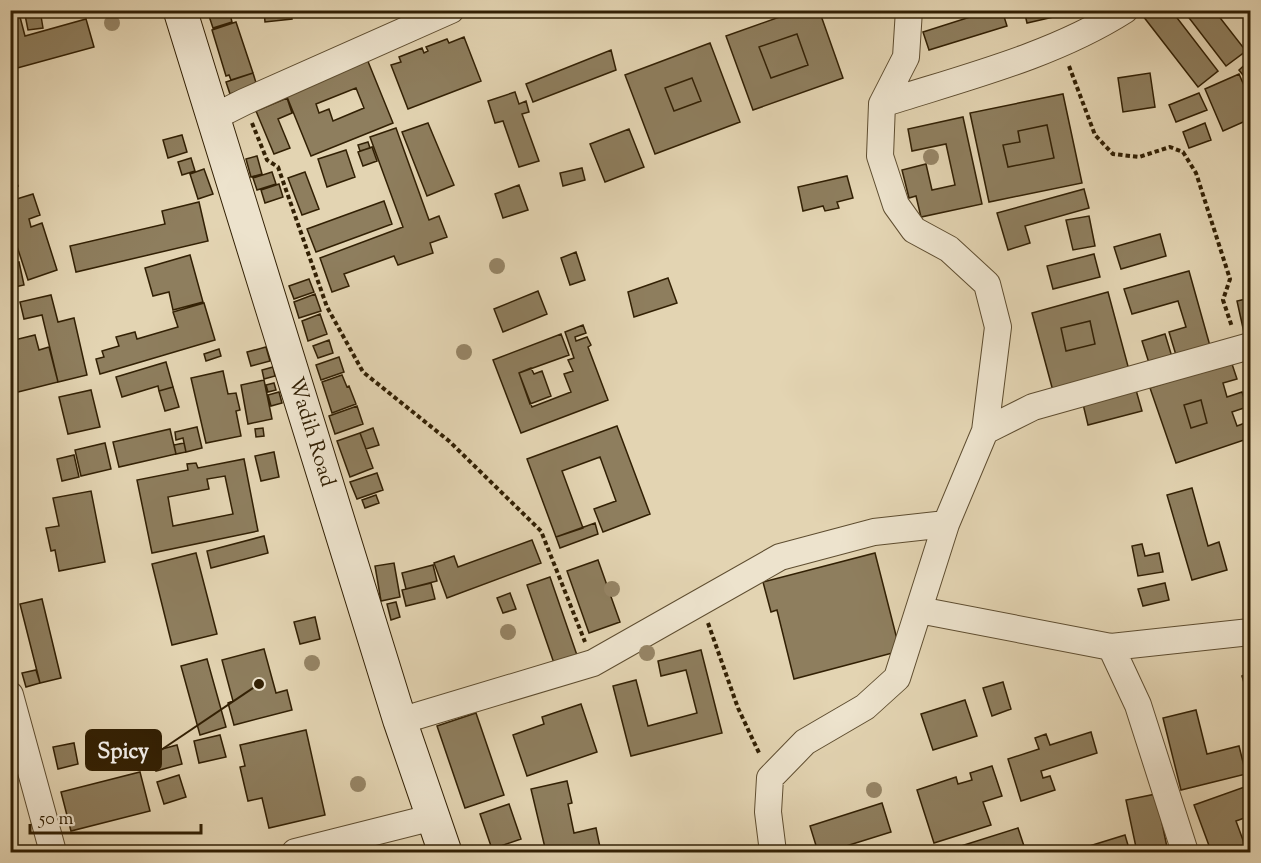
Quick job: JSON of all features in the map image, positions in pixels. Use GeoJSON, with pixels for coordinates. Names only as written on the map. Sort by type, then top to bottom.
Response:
{"type":"FeatureCollection","features":[{"type":"Feature","properties":{"kind":"street","name":"Wadih Road"},"geometry":{"type":"LineString","coordinates":[[180,10],[400,721],[445,852]]}},
{"type":"Feature","properties":{"kind":"street"},"geometry":{"type":"LineString","coordinates":[[214,117],[451,10]]}},
{"type":"Feature","properties":{"kind":"street"},"geometry":{"type":"LineString","coordinates":[[773,852],[768,812],[770,778],[805,741],[864,707],[897,678],[946,524],[985,431],[998,327],[987,284],[949,249],[914,231],[896,205],[880,156],[882,104],[906,57],[909,10]]}},
{"type":"Feature","properties":{"kind":"street"},"geometry":{"type":"LineString","coordinates":[[882,104],[1025,58],[1103,24],[1125,10]]}},
{"type":"Feature","properties":{"kind":"street"},"geometry":{"type":"LineString","coordinates":[[985,431],[1033,407],[1245,348]]}},
{"type":"Feature","properties":{"kind":"street"},"geometry":{"type":"LineString","coordinates":[[400,721],[593,663],[780,557],[874,532],[946,524]]}},
{"type":"Feature","properties":{"kind":"street"},"geometry":{"type":"LineString","coordinates":[[919,610],[1111,647],[1251,632]]}},
{"type":"Feature","properties":{"kind":"street"},"geometry":{"type":"LineString","coordinates":[[1111,647],[1138,705],[1185,852]]}},
{"type":"Feature","properties":{"kind":"street"},"geometry":{"type":"LineString","coordinates":[[10,695],[53,852]]}},
{"type":"Feature","properties":{"kind":"street"},"geometry":{"type":"LineString","coordinates":[[295,852],[434,817]]}},
{"type":"Feature","properties":{"kind":"path"},"geometry":{"type":"LineString","coordinates":[[1060,43],[1095,135],[1113,154],[1139,157],[1170,147],[1183,152],[1196,173],[1230,279],[1223,300],[1245,348]]}},
{"type":"Feature","properties":{"kind":"path"},"geometry":{"type":"LineString","coordinates":[[244,102],[267,160],[278,167],[327,307],[363,372],[448,441],[541,531],[593,663]]}},
{"type":"Feature","properties":{"kind":"path"},"geometry":{"type":"LineString","coordinates":[[700,602],[738,708],[770,778]]}},
{"type":"Feature","properties":{"kind":"building"},"geometry":{"type":"Polygon","coordinates":[[[24,10],[40,10],[43,28],[28,30],[24,10]]]}},
{"type":"Feature","properties":{"kind":"building"},"geometry":{"type":"Polygon","coordinates":[[[207,10],[229,10],[232,22],[213,28],[207,10]]]}},
{"type":"Feature","properties":{"kind":"building"},"geometry":{"type":"Polygon","coordinates":[[[264,10],[291,10],[292,19],[265,22],[264,10]]]}},
{"type":"Feature","properties":{"kind":"building"},"geometry":{"type":"Polygon","coordinates":[[[376,10],[401,10],[401,13],[377,17],[376,10]]]}},
{"type":"Feature","properties":{"kind":"building"},"geometry":{"type":"Polygon","coordinates":[[[799,10],[819,10],[843,78],[753,110],[726,36],[799,10]],[[797,34],[759,47],[771,78],[808,65],[797,34]]]}},
{"type":"Feature","properties":{"kind":"building"},"geometry":{"type":"Polygon","coordinates":[[[992,10],[1002,10],[1007,26],[929,50],[923,32],[992,10]]]}},
{"type":"Feature","properties":{"kind":"building"},"geometry":{"type":"Polygon","coordinates":[[[1024,10],[1057,10],[1058,16],[1027,23],[1024,10]]]}},
{"type":"Feature","properties":{"kind":"building"},"geometry":{"type":"Polygon","coordinates":[[[1057,10],[1074,10],[1075,12],[1058,16],[1057,10]]]}},
{"type":"Feature","properties":{"kind":"building"},"geometry":{"type":"Polygon","coordinates":[[[1150,10],[1171,10],[1218,71],[1198,87],[1143,16],[1150,10]]]}},
{"type":"Feature","properties":{"kind":"building"},"geometry":{"type":"Polygon","coordinates":[[[1183,10],[1214,10],[1246,51],[1226,66],[1183,10]]]}},
{"type":"Feature","properties":{"kind":"building"},"geometry":{"type":"Polygon","coordinates":[[[20,17],[25,36],[86,19],[94,47],[10,70],[10,19],[20,17]]]}},
{"type":"Feature","properties":{"kind":"building"},"geometry":{"type":"Polygon","coordinates":[[[236,22],[253,73],[231,80],[229,75],[226,76],[212,30],[236,22]]]}},
{"type":"Feature","properties":{"kind":"building"},"geometry":{"type":"Polygon","coordinates":[[[797,34],[808,65],[771,78],[759,47],[797,34]]]}},
{"type":"Feature","properties":{"kind":"building"},"geometry":{"type":"Polygon","coordinates":[[[464,37],[481,81],[408,109],[391,65],[401,62],[399,57],[422,48],[424,53],[428,51],[426,47],[447,39],[449,43],[464,37]]]}},
{"type":"Feature","properties":{"kind":"building"},"geometry":{"type":"Polygon","coordinates":[[[710,43],[740,122],[655,154],[625,75],[710,43]],[[692,78],[665,88],[674,111],[701,101],[692,78]]]}},
{"type":"Feature","properties":{"kind":"building"},"geometry":{"type":"Polygon","coordinates":[[[611,50],[616,70],[533,102],[526,84],[611,50]]]}},
{"type":"Feature","properties":{"kind":"building"},"geometry":{"type":"Polygon","coordinates":[[[367,59],[393,123],[311,156],[285,92],[367,59]],[[356,88],[316,104],[319,113],[329,109],[333,121],[364,108],[356,88]]]}},
{"type":"Feature","properties":{"kind":"building"},"geometry":{"type":"Polygon","coordinates":[[[1250,60],[1250,84],[1239,70],[1250,60]]]}},
{"type":"Feature","properties":{"kind":"building"},"geometry":{"type":"Polygon","coordinates":[[[253,73],[257,86],[230,94],[226,82],[253,73]]]}},
{"type":"Feature","properties":{"kind":"building"},"geometry":{"type":"Polygon","coordinates":[[[1150,73],[1155,107],[1123,112],[1118,78],[1150,73]]]}},
{"type":"Feature","properties":{"kind":"building"},"geometry":{"type":"Polygon","coordinates":[[[1239,74],[1250,99],[1250,119],[1223,131],[1205,89],[1239,74]]]}},
{"type":"Feature","properties":{"kind":"building"},"geometry":{"type":"Polygon","coordinates":[[[692,78],[701,101],[674,111],[665,88],[692,78]]]}},
{"type":"Feature","properties":{"kind":"building"},"geometry":{"type":"Polygon","coordinates":[[[515,92],[519,104],[526,101],[529,112],[522,114],[539,161],[519,167],[503,121],[495,123],[488,101],[515,92]]]}},
{"type":"Feature","properties":{"kind":"building"},"geometry":{"type":"Polygon","coordinates":[[[1199,93],[1207,110],[1176,122],[1169,105],[1199,93]]]}},
{"type":"Feature","properties":{"kind":"building"},"geometry":{"type":"Polygon","coordinates":[[[1063,94],[1082,183],[989,202],[970,113],[1063,94]],[[1047,125],[1018,131],[1020,142],[1003,145],[1008,167],[1054,158],[1047,125]]]}},
{"type":"Feature","properties":{"kind":"building"},"geometry":{"type":"Polygon","coordinates":[[[287,98],[292,113],[278,119],[290,148],[274,154],[256,111],[287,98]]]}},
{"type":"Feature","properties":{"kind":"building"},"geometry":{"type":"Polygon","coordinates":[[[963,117],[982,204],[921,217],[916,196],[909,198],[902,170],[926,164],[932,190],[955,185],[946,144],[912,151],[908,129],[963,117]]]}},
{"type":"Feature","properties":{"kind":"building"},"geometry":{"type":"Polygon","coordinates":[[[428,123],[454,185],[427,196],[402,132],[428,123]]]}},
{"type":"Feature","properties":{"kind":"building"},"geometry":{"type":"Polygon","coordinates":[[[1205,123],[1211,140],[1189,148],[1183,132],[1205,123]]]}},
{"type":"Feature","properties":{"kind":"building"},"geometry":{"type":"Polygon","coordinates":[[[1047,125],[1054,158],[1008,167],[1003,145],[1020,142],[1018,131],[1047,125]]]}},
{"type":"Feature","properties":{"kind":"building"},"geometry":{"type":"Polygon","coordinates":[[[396,128],[429,220],[439,216],[447,237],[430,243],[433,253],[398,265],[394,256],[344,274],[349,286],[332,292],[320,258],[403,227],[370,137],[396,128]]]}},
{"type":"Feature","properties":{"kind":"building"},"geometry":{"type":"Polygon","coordinates":[[[629,129],[644,167],[605,182],[590,144],[629,129]]]}},
{"type":"Feature","properties":{"kind":"building"},"geometry":{"type":"Polygon","coordinates":[[[182,135],[187,152],[168,158],[163,140],[182,135]]]}},
{"type":"Feature","properties":{"kind":"building"},"geometry":{"type":"Polygon","coordinates":[[[368,142],[370,148],[360,151],[358,145],[368,142]]]}},
{"type":"Feature","properties":{"kind":"building"},"geometry":{"type":"Polygon","coordinates":[[[372,147],[377,161],[363,166],[358,152],[372,147]]]}},
{"type":"Feature","properties":{"kind":"building"},"geometry":{"type":"Polygon","coordinates":[[[346,150],[355,177],[327,187],[318,159],[346,150]]]}},
{"type":"Feature","properties":{"kind":"building"},"geometry":{"type":"Polygon","coordinates":[[[257,156],[262,174],[251,177],[246,159],[257,156]]]}},
{"type":"Feature","properties":{"kind":"building"},"geometry":{"type":"Polygon","coordinates":[[[191,158],[195,171],[182,175],[178,162],[191,158]]]}},
{"type":"Feature","properties":{"kind":"building"},"geometry":{"type":"Polygon","coordinates":[[[10,166],[18,186],[10,189],[10,166]]]}},
{"type":"Feature","properties":{"kind":"building"},"geometry":{"type":"Polygon","coordinates":[[[582,168],[585,180],[563,186],[560,173],[582,168]]]}},
{"type":"Feature","properties":{"kind":"building"},"geometry":{"type":"Polygon","coordinates":[[[204,169],[213,194],[198,199],[190,174],[204,169]]]}},
{"type":"Feature","properties":{"kind":"building"},"geometry":{"type":"Polygon","coordinates":[[[272,172],[276,184],[257,190],[253,178],[272,172]]]}},
{"type":"Feature","properties":{"kind":"building"},"geometry":{"type":"Polygon","coordinates":[[[305,172],[319,209],[302,215],[288,178],[305,172]]]}},
{"type":"Feature","properties":{"kind":"building"},"geometry":{"type":"Polygon","coordinates":[[[847,176],[853,198],[837,202],[839,208],[825,211],[823,206],[803,211],[798,187],[847,176]]]}},
{"type":"Feature","properties":{"kind":"building"},"geometry":{"type":"Polygon","coordinates":[[[279,184],[283,197],[265,203],[261,190],[279,184]]]}},
{"type":"Feature","properties":{"kind":"building"},"geometry":{"type":"Polygon","coordinates":[[[519,185],[528,210],[503,218],[495,194],[519,185]]]}},
{"type":"Feature","properties":{"kind":"building"},"geometry":{"type":"Polygon","coordinates":[[[1084,189],[1089,208],[1025,226],[1030,243],[1008,250],[997,213],[1084,189]]]}},
{"type":"Feature","properties":{"kind":"building"},"geometry":{"type":"Polygon","coordinates":[[[33,194],[40,215],[29,219],[31,227],[42,223],[57,270],[28,280],[12,231],[10,232],[10,201],[33,194]]]}},
{"type":"Feature","properties":{"kind":"building"},"geometry":{"type":"Polygon","coordinates":[[[384,201],[392,224],[316,252],[307,229],[384,201]]]}},
{"type":"Feature","properties":{"kind":"building"},"geometry":{"type":"Polygon","coordinates":[[[199,202],[208,241],[76,272],[70,246],[165,224],[162,211],[199,202]]]}},
{"type":"Feature","properties":{"kind":"building"},"geometry":{"type":"Polygon","coordinates":[[[1089,216],[1095,246],[1073,250],[1066,220],[1089,216]]]}},
{"type":"Feature","properties":{"kind":"building"},"geometry":{"type":"Polygon","coordinates":[[[1160,234],[1166,256],[1121,269],[1114,247],[1160,234]]]}},
{"type":"Feature","properties":{"kind":"building"},"geometry":{"type":"Polygon","coordinates":[[[576,252],[585,280],[570,285],[561,258],[576,252]]]}},
{"type":"Feature","properties":{"kind":"building"},"geometry":{"type":"Polygon","coordinates":[[[1094,254],[1100,277],[1053,289],[1047,266],[1094,254]]]}},
{"type":"Feature","properties":{"kind":"building"},"geometry":{"type":"Polygon","coordinates":[[[190,255],[203,302],[173,310],[169,292],[153,296],[145,268],[190,255]]]}},
{"type":"Feature","properties":{"kind":"building"},"geometry":{"type":"Polygon","coordinates":[[[19,262],[24,285],[10,288],[10,264],[19,262]]]}},
{"type":"Feature","properties":{"kind":"building"},"geometry":{"type":"Polygon","coordinates":[[[1189,271],[1210,346],[1176,355],[1169,332],[1186,327],[1178,301],[1132,314],[1124,289],[1189,271]]]}},
{"type":"Feature","properties":{"kind":"building"},"geometry":{"type":"Polygon","coordinates":[[[668,278],[677,303],[634,317],[628,292],[668,278]]]}},
{"type":"Feature","properties":{"kind":"building"},"geometry":{"type":"Polygon","coordinates":[[[309,279],[314,292],[294,299],[289,286],[309,279]]]}},
{"type":"Feature","properties":{"kind":"building"},"geometry":{"type":"Polygon","coordinates":[[[10,290],[12,290],[16,305],[10,306],[10,290]]]}},
{"type":"Feature","properties":{"kind":"building"},"geometry":{"type":"Polygon","coordinates":[[[538,291],[547,314],[503,332],[494,309],[538,291]]]}},
{"type":"Feature","properties":{"kind":"building"},"geometry":{"type":"Polygon","coordinates":[[[1108,292],[1129,370],[1053,391],[1032,313],[1108,292]],[[1090,321],[1061,328],[1066,351],[1095,344],[1090,321]]]}},
{"type":"Feature","properties":{"kind":"building"},"geometry":{"type":"Polygon","coordinates":[[[315,294],[321,311],[299,318],[294,302],[315,294]]]}},
{"type":"Feature","properties":{"kind":"building"},"geometry":{"type":"Polygon","coordinates":[[[51,295],[58,322],[74,318],[87,375],[58,382],[42,315],[24,319],[20,302],[51,295]]]}},
{"type":"Feature","properties":{"kind":"building"},"geometry":{"type":"Polygon","coordinates":[[[1250,298],[1250,336],[1245,337],[1237,301],[1250,298]]]}},
{"type":"Feature","properties":{"kind":"building"},"geometry":{"type":"Polygon","coordinates":[[[204,303],[215,340],[100,374],[96,359],[104,357],[102,351],[119,346],[116,337],[135,332],[137,339],[178,327],[173,312],[204,303]]]}},
{"type":"Feature","properties":{"kind":"building"},"geometry":{"type":"Polygon","coordinates":[[[320,314],[327,334],[308,341],[302,321],[320,314]]]}},
{"type":"Feature","properties":{"kind":"building"},"geometry":{"type":"Polygon","coordinates":[[[1090,321],[1095,344],[1066,351],[1061,328],[1090,321]]]}},
{"type":"Feature","properties":{"kind":"building"},"geometry":{"type":"Polygon","coordinates":[[[583,325],[586,333],[575,337],[576,341],[587,337],[591,345],[588,347],[608,400],[521,433],[493,360],[561,334],[569,355],[519,373],[532,407],[571,392],[564,374],[573,371],[568,360],[574,358],[565,332],[583,325]]]}},
{"type":"Feature","properties":{"kind":"building"},"geometry":{"type":"Polygon","coordinates":[[[1165,334],[1172,357],[1149,363],[1142,341],[1165,334]]]}},
{"type":"Feature","properties":{"kind":"building"},"geometry":{"type":"Polygon","coordinates":[[[35,335],[39,350],[49,347],[58,382],[10,394],[10,341],[35,335]]]}},
{"type":"Feature","properties":{"kind":"building"},"geometry":{"type":"Polygon","coordinates":[[[329,340],[333,353],[318,358],[313,346],[329,340]]]}},
{"type":"Feature","properties":{"kind":"building"},"geometry":{"type":"Polygon","coordinates":[[[266,347],[270,361],[251,366],[247,352],[266,347]]]}},
{"type":"Feature","properties":{"kind":"building"},"geometry":{"type":"Polygon","coordinates":[[[219,349],[221,356],[206,361],[204,354],[219,349]]]}},
{"type":"Feature","properties":{"kind":"building"},"geometry":{"type":"Polygon","coordinates":[[[339,357],[344,372],[321,380],[316,365],[339,357]]]}},
{"type":"Feature","properties":{"kind":"building"},"geometry":{"type":"Polygon","coordinates":[[[1231,361],[1237,379],[1223,383],[1227,397],[1242,392],[1247,407],[1232,412],[1237,426],[1250,421],[1250,438],[1176,463],[1150,388],[1231,361]],[[1201,400],[1184,405],[1191,428],[1207,423],[1201,400]]]}},
{"type":"Feature","properties":{"kind":"building"},"geometry":{"type":"Polygon","coordinates":[[[166,362],[173,387],[159,391],[158,386],[122,397],[116,377],[166,362]]]}},
{"type":"Feature","properties":{"kind":"building"},"geometry":{"type":"Polygon","coordinates":[[[273,367],[275,376],[264,379],[262,370],[273,367]]]}},
{"type":"Feature","properties":{"kind":"building"},"geometry":{"type":"Polygon","coordinates":[[[531,368],[534,374],[542,371],[551,396],[530,404],[519,373],[531,368]]]}},
{"type":"Feature","properties":{"kind":"building"},"geometry":{"type":"Polygon","coordinates":[[[223,371],[228,394],[236,393],[240,410],[236,411],[241,436],[206,443],[191,378],[223,371]]]}},
{"type":"Feature","properties":{"kind":"building"},"geometry":{"type":"Polygon","coordinates":[[[342,375],[356,404],[332,413],[322,382],[342,375]]]}},
{"type":"Feature","properties":{"kind":"building"},"geometry":{"type":"Polygon","coordinates":[[[264,380],[272,419],[248,424],[241,385],[264,380]]]}},
{"type":"Feature","properties":{"kind":"building"},"geometry":{"type":"Polygon","coordinates":[[[274,383],[276,390],[268,392],[266,385],[274,383]]]}},
{"type":"Feature","properties":{"kind":"building"},"geometry":{"type":"Polygon","coordinates":[[[173,387],[179,407],[165,411],[159,391],[173,387]]]}},
{"type":"Feature","properties":{"kind":"building"},"geometry":{"type":"Polygon","coordinates":[[[91,390],[100,427],[68,434],[59,397],[91,390]]]}},
{"type":"Feature","properties":{"kind":"building"},"geometry":{"type":"Polygon","coordinates":[[[1136,390],[1142,411],[1088,425],[1083,404],[1136,390]]]}},
{"type":"Feature","properties":{"kind":"building"},"geometry":{"type":"Polygon","coordinates":[[[279,392],[282,403],[271,406],[268,395],[279,392]]]}},
{"type":"Feature","properties":{"kind":"building"},"geometry":{"type":"Polygon","coordinates":[[[1201,400],[1207,423],[1191,428],[1184,405],[1201,400]]]}},
{"type":"Feature","properties":{"kind":"building"},"geometry":{"type":"Polygon","coordinates":[[[357,406],[363,424],[335,434],[329,416],[357,406]]]}},
{"type":"Feature","properties":{"kind":"building"},"geometry":{"type":"Polygon","coordinates":[[[617,426],[650,514],[603,532],[594,509],[616,501],[600,457],[562,471],[583,528],[556,537],[527,459],[617,426]]]}},
{"type":"Feature","properties":{"kind":"building"},"geometry":{"type":"Polygon","coordinates":[[[197,427],[202,448],[186,452],[183,438],[176,440],[175,432],[197,427]]]}},
{"type":"Feature","properties":{"kind":"building"},"geometry":{"type":"Polygon","coordinates":[[[263,428],[264,436],[256,437],[255,429],[263,428]]]}},
{"type":"Feature","properties":{"kind":"building"},"geometry":{"type":"Polygon","coordinates":[[[373,428],[379,445],[366,449],[360,433],[373,428]]]}},
{"type":"Feature","properties":{"kind":"building"},"geometry":{"type":"Polygon","coordinates":[[[170,429],[176,454],[119,467],[113,442],[170,429]]]}},
{"type":"Feature","properties":{"kind":"building"},"geometry":{"type":"Polygon","coordinates":[[[360,433],[373,468],[350,477],[337,441],[360,433]]]}},
{"type":"Feature","properties":{"kind":"building"},"geometry":{"type":"Polygon","coordinates":[[[105,443],[111,469],[81,476],[75,450],[105,443]]]}},
{"type":"Feature","properties":{"kind":"building"},"geometry":{"type":"Polygon","coordinates":[[[184,443],[186,452],[176,454],[174,445],[184,443]]]}},
{"type":"Feature","properties":{"kind":"building"},"geometry":{"type":"Polygon","coordinates":[[[274,452],[279,477],[261,481],[255,456],[274,452]]]}},
{"type":"Feature","properties":{"kind":"building"},"geometry":{"type":"Polygon","coordinates":[[[74,455],[79,477],[62,481],[57,459],[74,455]]]}},
{"type":"Feature","properties":{"kind":"building"},"geometry":{"type":"Polygon","coordinates":[[[244,459],[258,531],[152,553],[137,480],[188,470],[187,464],[196,463],[198,468],[244,459]],[[225,476],[207,479],[209,489],[168,497],[173,526],[233,514],[225,476]]]}},
{"type":"Feature","properties":{"kind":"building"},"geometry":{"type":"Polygon","coordinates":[[[377,473],[383,490],[357,499],[350,482],[377,473]]]}},
{"type":"Feature","properties":{"kind":"building"},"geometry":{"type":"Polygon","coordinates":[[[1192,488],[1208,546],[1219,542],[1227,570],[1192,580],[1167,495],[1192,488]]]}},
{"type":"Feature","properties":{"kind":"building"},"geometry":{"type":"Polygon","coordinates":[[[91,491],[105,562],[59,571],[55,550],[51,551],[46,528],[59,526],[53,498],[91,491]]]}},
{"type":"Feature","properties":{"kind":"building"},"geometry":{"type":"Polygon","coordinates":[[[376,495],[379,503],[365,508],[362,500],[376,495]]]}},
{"type":"Feature","properties":{"kind":"building"},"geometry":{"type":"Polygon","coordinates":[[[595,523],[598,534],[560,548],[556,537],[595,523]]]}},
{"type":"Feature","properties":{"kind":"building"},"geometry":{"type":"Polygon","coordinates":[[[264,536],[268,553],[211,568],[207,551],[264,536]]]}},
{"type":"Feature","properties":{"kind":"building"},"geometry":{"type":"Polygon","coordinates":[[[532,540],[541,563],[447,598],[434,563],[454,556],[458,567],[532,540]]]}},
{"type":"Feature","properties":{"kind":"building"},"geometry":{"type":"Polygon","coordinates":[[[1142,544],[1145,556],[1159,553],[1163,572],[1138,576],[1132,546],[1142,544]]]}},
{"type":"Feature","properties":{"kind":"building"},"geometry":{"type":"Polygon","coordinates":[[[196,553],[217,634],[172,645],[152,564],[196,553]]]}},
{"type":"Feature","properties":{"kind":"building"},"geometry":{"type":"Polygon","coordinates":[[[875,553],[900,651],[794,679],[777,610],[771,612],[763,582],[875,553]]]}},
{"type":"Feature","properties":{"kind":"building"},"geometry":{"type":"Polygon","coordinates":[[[598,560],[620,622],[589,633],[567,571],[598,560]]]}},
{"type":"Feature","properties":{"kind":"building"},"geometry":{"type":"Polygon","coordinates":[[[394,563],[400,597],[381,601],[375,566],[394,563]]]}},
{"type":"Feature","properties":{"kind":"building"},"geometry":{"type":"Polygon","coordinates":[[[433,565],[437,581],[406,589],[402,573],[433,565]]]}},
{"type":"Feature","properties":{"kind":"building"},"geometry":{"type":"Polygon","coordinates":[[[550,577],[579,661],[556,669],[527,585],[550,577]]]}},
{"type":"Feature","properties":{"kind":"building"},"geometry":{"type":"Polygon","coordinates":[[[431,583],[435,599],[406,606],[402,590],[431,583]]]}},
{"type":"Feature","properties":{"kind":"building"},"geometry":{"type":"Polygon","coordinates":[[[1165,583],[1169,600],[1143,606],[1138,589],[1165,583]]]}},
{"type":"Feature","properties":{"kind":"building"},"geometry":{"type":"Polygon","coordinates":[[[510,593],[516,609],[503,613],[497,598],[510,593]]]}},
{"type":"Feature","properties":{"kind":"building"},"geometry":{"type":"Polygon","coordinates":[[[42,599],[61,678],[40,683],[20,604],[42,599]]]}},
{"type":"Feature","properties":{"kind":"building"},"geometry":{"type":"Polygon","coordinates":[[[396,602],[400,617],[391,620],[387,604],[396,602]]]}},
{"type":"Feature","properties":{"kind":"building"},"geometry":{"type":"Polygon","coordinates":[[[315,617],[320,639],[300,644],[294,622],[315,617]]]}},
{"type":"Feature","properties":{"kind":"building"},"geometry":{"type":"Polygon","coordinates":[[[264,649],[276,693],[287,690],[292,710],[234,725],[228,703],[233,701],[222,660],[264,649]]]}},
{"type":"Feature","properties":{"kind":"building"},"geometry":{"type":"Polygon","coordinates":[[[701,650],[722,733],[631,756],[613,686],[636,680],[648,726],[697,713],[686,670],[661,676],[658,661],[701,650]]]}},
{"type":"Feature","properties":{"kind":"building"},"geometry":{"type":"Polygon","coordinates":[[[207,659],[226,727],[200,735],[181,666],[207,659]]]}},
{"type":"Feature","properties":{"kind":"building"},"geometry":{"type":"Polygon","coordinates":[[[36,670],[40,683],[26,687],[22,673],[36,670]]]}},
{"type":"Feature","properties":{"kind":"building"},"geometry":{"type":"Polygon","coordinates":[[[1250,673],[1250,703],[1242,676],[1250,673]]]}},
{"type":"Feature","properties":{"kind":"building"},"geometry":{"type":"Polygon","coordinates":[[[1003,682],[1011,709],[992,716],[983,688],[1003,682]]]}},
{"type":"Feature","properties":{"kind":"building"},"geometry":{"type":"Polygon","coordinates":[[[965,700],[977,736],[933,750],[921,714],[965,700]]]}},
{"type":"Feature","properties":{"kind":"building"},"geometry":{"type":"Polygon","coordinates":[[[581,704],[597,752],[527,776],[513,735],[544,724],[542,717],[581,704]]]}},
{"type":"Feature","properties":{"kind":"building"},"geometry":{"type":"Polygon","coordinates":[[[1196,710],[1207,754],[1239,746],[1246,774],[1181,790],[1163,718],[1196,710]]]}},
{"type":"Feature","properties":{"kind":"building"},"geometry":{"type":"Polygon","coordinates":[[[476,713],[504,795],[465,808],[437,726],[476,713]]]}},
{"type":"Feature","properties":{"kind":"building"},"geometry":{"type":"Polygon","coordinates":[[[306,730],[325,815],[269,828],[262,798],[248,801],[240,767],[245,766],[240,745],[306,730]]]}},
{"type":"Feature","properties":{"kind":"building"},"geometry":{"type":"Polygon","coordinates":[[[1091,732],[1097,753],[1041,771],[1043,778],[1050,776],[1055,790],[1021,801],[1008,759],[1039,749],[1035,738],[1046,734],[1050,745],[1091,732]]]}},
{"type":"Feature","properties":{"kind":"building"},"geometry":{"type":"Polygon","coordinates":[[[220,735],[226,757],[199,763],[194,741],[220,735]]]}},
{"type":"Feature","properties":{"kind":"building"},"geometry":{"type":"Polygon","coordinates":[[[74,743],[78,764],[58,769],[53,747],[74,743]]]}},
{"type":"Feature","properties":{"kind":"building"},"geometry":{"type":"Polygon","coordinates":[[[177,745],[182,764],[156,771],[151,752],[177,745]]]}},
{"type":"Feature","properties":{"kind":"building"},"geometry":{"type":"Polygon","coordinates":[[[992,766],[1002,796],[983,802],[991,825],[934,843],[917,790],[956,777],[958,784],[972,780],[970,773],[992,766]]]}},
{"type":"Feature","properties":{"kind":"building"},"geometry":{"type":"Polygon","coordinates":[[[140,772],[150,811],[71,831],[61,792],[140,772]]]}},
{"type":"Feature","properties":{"kind":"building"},"geometry":{"type":"Polygon","coordinates":[[[179,775],[186,797],[164,804],[157,782],[179,775]]]}},
{"type":"Feature","properties":{"kind":"building"},"geometry":{"type":"Polygon","coordinates":[[[567,781],[572,803],[568,804],[574,833],[596,828],[601,852],[546,852],[531,789],[567,781]]]}},
{"type":"Feature","properties":{"kind":"building"},"geometry":{"type":"Polygon","coordinates":[[[1250,785],[1250,816],[1236,821],[1247,851],[1250,849],[1250,852],[1219,852],[1217,849],[1211,851],[1194,805],[1250,785]]]}},
{"type":"Feature","properties":{"kind":"building"},"geometry":{"type":"Polygon","coordinates":[[[1156,794],[1168,852],[1137,852],[1126,800],[1156,794]]]}},
{"type":"Feature","properties":{"kind":"building"},"geometry":{"type":"Polygon","coordinates":[[[882,803],[891,832],[827,852],[818,852],[810,826],[882,803]]]}},
{"type":"Feature","properties":{"kind":"building"},"geometry":{"type":"Polygon","coordinates":[[[509,804],[521,839],[492,849],[480,814],[509,804]]]}},
{"type":"Feature","properties":{"kind":"building"},"geometry":{"type":"Polygon","coordinates":[[[1018,828],[1026,852],[942,852],[1018,828]]]}},
{"type":"Feature","properties":{"kind":"building"},"geometry":{"type":"Polygon","coordinates":[[[1125,835],[1130,852],[1070,852],[1125,835]]]}},
{"type":"Feature","properties":{"kind":"place","name":"Spicy"},"geometry":{"type":"Point","coordinates":[259,684]}}]}
